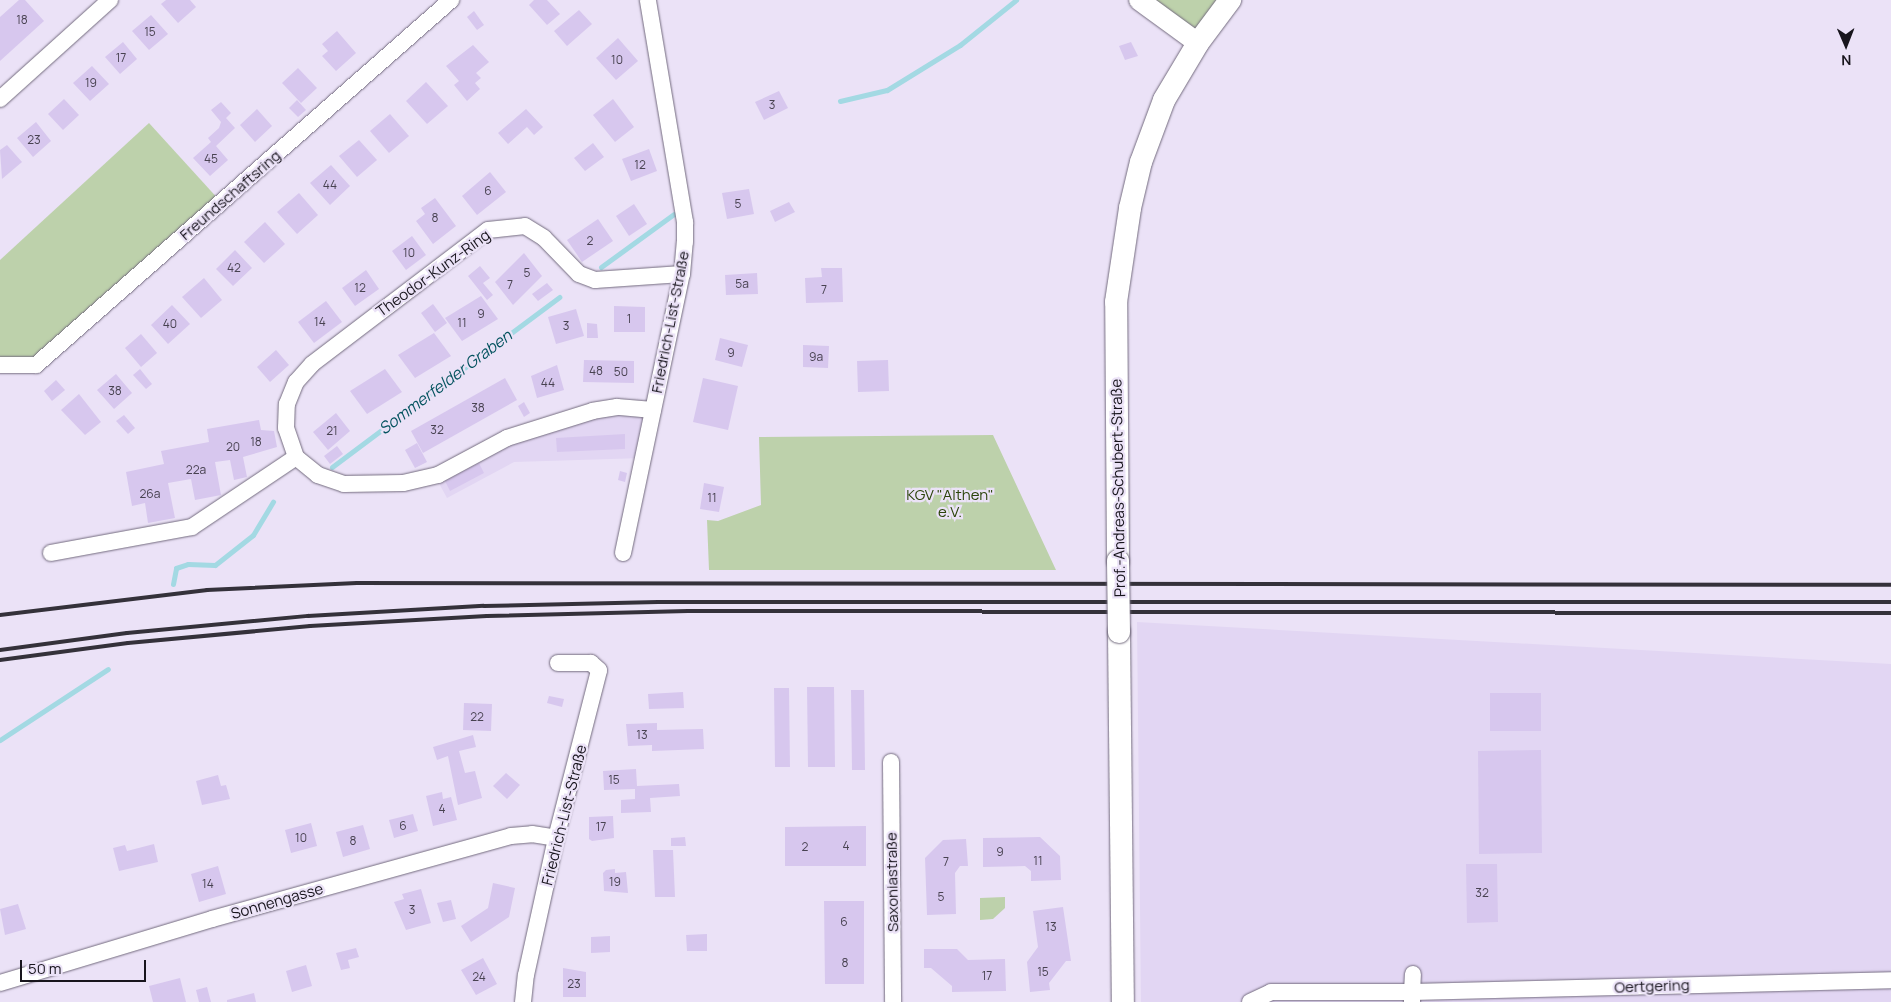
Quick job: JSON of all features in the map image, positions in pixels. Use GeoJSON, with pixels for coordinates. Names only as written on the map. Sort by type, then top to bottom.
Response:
{"type":"FeatureCollection","features":[{"type":"Feature","properties":{"kind":"main road","name":"Prof.-Andreas-Schubert-Straße"},"geometry":{"type":"LineString","coordinates":[[1123,1002],[1116,302],[1120,261],[1141,162],[1164,100],[1198,43],[1230,0]]}},
{"type":"Feature","properties":{"kind":"street"},"geometry":{"type":"LineString","coordinates":[[0,99],[110,0]]}},
{"type":"Feature","properties":{"kind":"street","name":"Freundschaftsring"},"geometry":{"type":"LineString","coordinates":[[0,366],[36,365],[451,0]]}},
{"type":"Feature","properties":{"kind":"street","name":"Friedrich-List-Straße"},"geometry":{"type":"LineString","coordinates":[[623,553],[682,274],[685,222],[648,0]]}},
{"type":"Feature","properties":{"kind":"street"},"geometry":{"type":"LineString","coordinates":[[1140,0],[1198,43]]}},
{"type":"Feature","properties":{"kind":"street","name":"Theodor-Kunz-Ring"},"geometry":{"type":"LineString","coordinates":[[296,457],[286,428],[287,404],[296,382],[312,364],[488,230],[513,225],[525,226],[544,238],[579,274],[595,280],[682,274]]}},
{"type":"Feature","properties":{"kind":"street"},"geometry":{"type":"LineString","coordinates":[[51,553],[192,527],[296,457],[318,476],[344,484],[404,483],[435,476],[507,438],[592,411],[617,407],[653,410]]}},
{"type":"Feature","properties":{"kind":"street","name":"Friedrich-List-Straße"},"geometry":{"type":"LineString","coordinates":[[523,1002],[526,975],[556,838],[599,670],[591,663],[558,664]]}},
{"type":"Feature","properties":{"kind":"street","name":"Saxoniastraße"},"geometry":{"type":"LineString","coordinates":[[891,762],[893,1002]]}},
{"type":"Feature","properties":{"kind":"street","name":"Sonnengasse"},"geometry":{"type":"LineString","coordinates":[[0,983],[510,836],[532,834],[556,838]]}},
{"type":"Feature","properties":{"kind":"street"},"geometry":{"type":"LineString","coordinates":[[1412,974],[1412,997]]}},
{"type":"Feature","properties":{"kind":"street","name":"Oertgering"},"geometry":{"type":"LineString","coordinates":[[1250,1002],[1271,992],[1412,997],[1891,980]]}},
{"type":"Feature","properties":{"kind":"shaded area"},"geometry":{"type":"Polygon","coordinates":[[[653,410],[643,458],[514,462],[447,498],[435,476],[555,422],[653,410]]]}},
{"type":"Feature","properties":{"kind":"shaded area"},"geometry":{"type":"Polygon","coordinates":[[[1137,622],[1891,664],[1891,1002],[1141,1002],[1137,622]]]}},
{"type":"Feature","properties":{"kind":"green space"},"geometry":{"type":"Polygon","coordinates":[[[1139,0],[1230,0],[1198,43],[1139,0]]]}},
{"type":"Feature","properties":{"kind":"green space"},"geometry":{"type":"Polygon","coordinates":[[[149,123],[221,202],[36,365],[0,365],[0,260],[149,123]]]}},
{"type":"Feature","properties":{"kind":"green space","name":"KGV \"Althen\" e.V."},"geometry":{"type":"Polygon","coordinates":[[[993,435],[1056,570],[709,570],[707,520],[718,521],[761,505],[759,437],[993,435]]]}},
{"type":"Feature","properties":{"kind":"green space"},"geometry":{"type":"Polygon","coordinates":[[[1005,897],[1005,908],[993,919],[980,920],[980,898],[1005,897]]]}},
{"type":"Feature","properties":{"kind":"building"},"geometry":{"type":"Polygon","coordinates":[[[19,0],[25,0],[44,21],[0,61],[0,17],[19,0]]]}},
{"type":"Feature","properties":{"kind":"building"},"geometry":{"type":"Polygon","coordinates":[[[166,0],[190,0],[196,7],[178,23],[161,4],[166,0]]]}},
{"type":"Feature","properties":{"kind":"building"},"geometry":{"type":"Polygon","coordinates":[[[534,0],[547,0],[560,14],[547,25],[529,5],[534,0]]]}},
{"type":"Feature","properties":{"kind":"building"},"geometry":{"type":"Polygon","coordinates":[[[579,10],[592,24],[567,46],[554,31],[579,10]]]}},
{"type":"Feature","properties":{"kind":"building"},"geometry":{"type":"Polygon","coordinates":[[[474,11],[484,25],[477,30],[467,17],[474,11]]]}},
{"type":"Feature","properties":{"kind":"building"},"geometry":{"type":"Polygon","coordinates":[[[151,15],[168,34],[149,50],[132,31],[151,15]]]}},
{"type":"Feature","properties":{"kind":"building"},"geometry":{"type":"Polygon","coordinates":[[[337,31],[356,53],[336,71],[322,56],[328,51],[322,44],[337,31]]]}},
{"type":"Feature","properties":{"kind":"building"},"geometry":{"type":"Polygon","coordinates":[[[618,38],[638,61],[616,80],[596,58],[618,38]]]}},
{"type":"Feature","properties":{"kind":"building"},"geometry":{"type":"Polygon","coordinates":[[[123,42],[137,59],[120,74],[105,57],[123,42]]]}},
{"type":"Feature","properties":{"kind":"building"},"geometry":{"type":"Polygon","coordinates":[[[1131,42],[1138,56],[1125,60],[1119,46],[1131,42]]]}},
{"type":"Feature","properties":{"kind":"building"},"geometry":{"type":"Polygon","coordinates":[[[473,45],[489,62],[476,73],[481,78],[475,83],[480,89],[467,101],[454,85],[459,81],[446,66],[473,45]]]}},
{"type":"Feature","properties":{"kind":"building"},"geometry":{"type":"Polygon","coordinates":[[[92,66],[109,84],[90,101],[73,83],[92,66]]]}},
{"type":"Feature","properties":{"kind":"building"},"geometry":{"type":"Polygon","coordinates":[[[298,68],[317,88],[301,103],[282,83],[298,68]]]}},
{"type":"Feature","properties":{"kind":"building"},"geometry":{"type":"Polygon","coordinates":[[[426,82],[448,106],[427,124],[406,101],[426,82]]]}},
{"type":"Feature","properties":{"kind":"building"},"geometry":{"type":"Polygon","coordinates":[[[779,91],[788,108],[764,120],[755,102],[779,91]]]}},
{"type":"Feature","properties":{"kind":"building"},"geometry":{"type":"Polygon","coordinates":[[[64,99],[79,115],[63,130],[48,114],[64,99]]]}},
{"type":"Feature","properties":{"kind":"building"},"geometry":{"type":"Polygon","coordinates":[[[613,99],[634,127],[615,142],[593,115],[613,99]]]}},
{"type":"Feature","properties":{"kind":"building"},"geometry":{"type":"Polygon","coordinates":[[[297,100],[306,110],[298,117],[289,108],[297,100]]]}},
{"type":"Feature","properties":{"kind":"building"},"geometry":{"type":"Polygon","coordinates":[[[221,102],[231,113],[226,118],[235,128],[216,146],[228,160],[210,176],[193,158],[211,142],[208,138],[219,128],[221,122],[211,110],[221,102]]]}},
{"type":"Feature","properties":{"kind":"building"},"geometry":{"type":"Polygon","coordinates":[[[257,109],[272,126],[255,142],[240,125],[257,109]]]}},
{"type":"Feature","properties":{"kind":"building"},"geometry":{"type":"Polygon","coordinates":[[[526,109],[543,127],[534,135],[527,127],[508,144],[498,133],[526,109]]]}},
{"type":"Feature","properties":{"kind":"building"},"geometry":{"type":"Polygon","coordinates":[[[390,114],[409,136],[389,153],[370,131],[390,114]]]}},
{"type":"Feature","properties":{"kind":"building"},"geometry":{"type":"Polygon","coordinates":[[[36,122],[51,141],[33,157],[17,138],[36,122]]]}},
{"type":"Feature","properties":{"kind":"building"},"geometry":{"type":"Polygon","coordinates":[[[359,140],[377,160],[357,177],[339,156],[359,140]]]}},
{"type":"Feature","properties":{"kind":"building"},"geometry":{"type":"Polygon","coordinates":[[[593,143],[604,157],[585,171],[574,158],[593,143]]]}},
{"type":"Feature","properties":{"kind":"building"},"geometry":{"type":"Polygon","coordinates":[[[7,145],[22,162],[2,179],[0,150],[7,145]]]}},
{"type":"Feature","properties":{"kind":"building"},"geometry":{"type":"Polygon","coordinates":[[[649,149],[657,171],[631,181],[622,159],[649,149]]]}},
{"type":"Feature","properties":{"kind":"building"},"geometry":{"type":"Polygon","coordinates":[[[331,165],[350,186],[330,205],[310,183],[331,165]]]}},
{"type":"Feature","properties":{"kind":"building"},"geometry":{"type":"Polygon","coordinates":[[[490,172],[506,192],[477,215],[462,196],[490,172]]]}},
{"type":"Feature","properties":{"kind":"building"},"geometry":{"type":"Polygon","coordinates":[[[749,189],[754,214],[727,219],[722,193],[749,189]]]}},
{"type":"Feature","properties":{"kind":"building"},"geometry":{"type":"Polygon","coordinates":[[[299,193],[318,215],[297,234],[277,212],[299,193]]]}},
{"type":"Feature","properties":{"kind":"building"},"geometry":{"type":"Polygon","coordinates":[[[435,198],[456,226],[433,244],[416,221],[425,214],[421,208],[435,198]]]}},
{"type":"Feature","properties":{"kind":"building"},"geometry":{"type":"Polygon","coordinates":[[[789,202],[795,212],[775,222],[770,211],[789,202]]]}},
{"type":"Feature","properties":{"kind":"building"},"geometry":{"type":"Polygon","coordinates":[[[634,204],[647,224],[629,236],[616,216],[634,204]]]}},
{"type":"Feature","properties":{"kind":"building"},"geometry":{"type":"Polygon","coordinates":[[[598,219],[613,241],[582,262],[567,240],[598,219]]]}},
{"type":"Feature","properties":{"kind":"building"},"geometry":{"type":"Polygon","coordinates":[[[265,222],[285,244],[264,263],[244,242],[265,222]]]}},
{"type":"Feature","properties":{"kind":"building"},"geometry":{"type":"Polygon","coordinates":[[[412,236],[426,255],[406,270],[392,251],[412,236]]]}},
{"type":"Feature","properties":{"kind":"building"},"geometry":{"type":"Polygon","coordinates":[[[235,250],[252,268],[233,286],[216,269],[235,250]]]}},
{"type":"Feature","properties":{"kind":"building"},"geometry":{"type":"Polygon","coordinates":[[[524,253],[542,276],[513,305],[495,282],[524,253]]]}},
{"type":"Feature","properties":{"kind":"building"},"geometry":{"type":"Polygon","coordinates":[[[480,266],[490,278],[483,283],[493,295],[487,300],[468,276],[480,266]]]}},
{"type":"Feature","properties":{"kind":"building"},"geometry":{"type":"Polygon","coordinates":[[[821,268],[842,268],[843,302],[806,303],[805,278],[822,277],[821,268]]]}},
{"type":"Feature","properties":{"kind":"building"},"geometry":{"type":"Polygon","coordinates":[[[366,270],[379,289],[355,306],[342,288],[366,270]]]}},
{"type":"Feature","properties":{"kind":"building"},"geometry":{"type":"Polygon","coordinates":[[[757,273],[758,294],[726,295],[725,275],[757,273]]]}},
{"type":"Feature","properties":{"kind":"building"},"geometry":{"type":"Polygon","coordinates":[[[204,278],[222,300],[201,318],[182,297],[204,278]]]}},
{"type":"Feature","properties":{"kind":"building"},"geometry":{"type":"Polygon","coordinates":[[[547,283],[553,290],[538,301],[532,294],[547,283]]]}},
{"type":"Feature","properties":{"kind":"building"},"geometry":{"type":"Polygon","coordinates":[[[481,296],[498,319],[462,341],[445,318],[481,296]]]}},
{"type":"Feature","properties":{"kind":"building"},"geometry":{"type":"Polygon","coordinates":[[[326,301],[342,322],[314,343],[298,322],[326,301]]]}},
{"type":"Feature","properties":{"kind":"building"},"geometry":{"type":"Polygon","coordinates":[[[433,304],[447,323],[435,332],[421,313],[433,304]]]}},
{"type":"Feature","properties":{"kind":"building"},"geometry":{"type":"Polygon","coordinates":[[[172,305],[190,324],[168,344],[151,325],[172,305]]]}},
{"type":"Feature","properties":{"kind":"building"},"geometry":{"type":"Polygon","coordinates":[[[614,306],[645,307],[645,332],[614,332],[614,306]]]}},
{"type":"Feature","properties":{"kind":"building"},"geometry":{"type":"Polygon","coordinates":[[[576,309],[584,336],[556,344],[548,317],[576,309]]]}},
{"type":"Feature","properties":{"kind":"building"},"geometry":{"type":"Polygon","coordinates":[[[587,323],[597,324],[598,338],[587,338],[587,323]]]}},
{"type":"Feature","properties":{"kind":"building"},"geometry":{"type":"Polygon","coordinates":[[[434,333],[451,356],[415,378],[398,355],[434,333]]]}},
{"type":"Feature","properties":{"kind":"building"},"geometry":{"type":"Polygon","coordinates":[[[141,334],[157,353],[141,367],[125,348],[141,334]]]}},
{"type":"Feature","properties":{"kind":"building"},"geometry":{"type":"Polygon","coordinates":[[[720,338],[748,345],[742,367],[715,360],[720,338]]]}},
{"type":"Feature","properties":{"kind":"building"},"geometry":{"type":"Polygon","coordinates":[[[803,345],[829,346],[828,368],[803,367],[803,345]]]}},
{"type":"Feature","properties":{"kind":"building"},"geometry":{"type":"Polygon","coordinates":[[[276,350],[289,365],[270,382],[257,367],[276,350]]]}},
{"type":"Feature","properties":{"kind":"building"},"geometry":{"type":"Polygon","coordinates":[[[584,360],[634,361],[634,383],[583,382],[584,360]]]}},
{"type":"Feature","properties":{"kind":"building"},"geometry":{"type":"Polygon","coordinates":[[[888,360],[889,391],[858,392],[857,361],[888,360]]]}},
{"type":"Feature","properties":{"kind":"building"},"geometry":{"type":"Polygon","coordinates":[[[557,365],[564,390],[537,398],[531,376],[557,365]]]}},
{"type":"Feature","properties":{"kind":"building"},"geometry":{"type":"Polygon","coordinates":[[[140,369],[152,384],[146,389],[133,375],[140,369]]]}},
{"type":"Feature","properties":{"kind":"building"},"geometry":{"type":"Polygon","coordinates":[[[385,369],[402,392],[367,414],[350,391],[385,369]]]}},
{"type":"Feature","properties":{"kind":"building"},"geometry":{"type":"Polygon","coordinates":[[[116,374],[132,393],[114,409],[97,390],[116,374]]]}},
{"type":"Feature","properties":{"kind":"building"},"geometry":{"type":"Polygon","coordinates":[[[505,378],[517,400],[423,453],[411,431],[505,378]]]}},
{"type":"Feature","properties":{"kind":"building"},"geometry":{"type":"Polygon","coordinates":[[[703,378],[738,386],[728,430],[693,422],[703,378]]]}},
{"type":"Feature","properties":{"kind":"building"},"geometry":{"type":"Polygon","coordinates":[[[56,380],[65,390],[52,401],[44,391],[56,380]]]}},
{"type":"Feature","properties":{"kind":"building"},"geometry":{"type":"Polygon","coordinates":[[[79,394],[101,422],[85,435],[61,410],[79,394]]]}},
{"type":"Feature","properties":{"kind":"building"},"geometry":{"type":"Polygon","coordinates":[[[524,402],[530,413],[524,417],[518,406],[524,402]]]}},
{"type":"Feature","properties":{"kind":"building"},"geometry":{"type":"Polygon","coordinates":[[[336,413],[350,431],[328,450],[313,432],[336,413]]]}},
{"type":"Feature","properties":{"kind":"building"},"geometry":{"type":"Polygon","coordinates":[[[124,415],[135,428],[128,434],[116,421],[124,415]]]}},
{"type":"Feature","properties":{"kind":"building"},"geometry":{"type":"Polygon","coordinates":[[[259,420],[261,430],[274,431],[277,447],[243,457],[247,477],[234,480],[230,460],[215,462],[221,495],[195,500],[191,479],[168,483],[175,518],[148,523],[145,503],[132,506],[126,472],[164,464],[161,451],[209,442],[207,429],[259,420]]]}},
{"type":"Feature","properties":{"kind":"building"},"geometry":{"type":"Polygon","coordinates":[[[625,434],[625,449],[557,452],[556,438],[625,434]]]}},
{"type":"Feature","properties":{"kind":"building"},"geometry":{"type":"Polygon","coordinates":[[[417,443],[427,462],[415,468],[405,450],[417,443]]]}},
{"type":"Feature","properties":{"kind":"building"},"geometry":{"type":"Polygon","coordinates":[[[337,446],[343,454],[330,464],[324,456],[337,446]]]}},
{"type":"Feature","properties":{"kind":"building"},"geometry":{"type":"Polygon","coordinates":[[[479,463],[484,473],[450,491],[445,481],[479,463]]]}},
{"type":"Feature","properties":{"kind":"building"},"geometry":{"type":"Polygon","coordinates":[[[620,471],[627,473],[625,482],[618,480],[620,471]]]}},
{"type":"Feature","properties":{"kind":"building"},"geometry":{"type":"Polygon","coordinates":[[[704,483],[724,487],[719,512],[700,509],[704,483]]]}},
{"type":"Feature","properties":{"kind":"building"},"geometry":{"type":"Polygon","coordinates":[[[807,687],[834,687],[835,767],[808,767],[807,687]]]}},
{"type":"Feature","properties":{"kind":"building"},"geometry":{"type":"Polygon","coordinates":[[[774,688],[789,688],[790,767],[775,767],[774,688]]]}},
{"type":"Feature","properties":{"kind":"building"},"geometry":{"type":"Polygon","coordinates":[[[851,690],[864,690],[865,770],[852,770],[851,690]]]}},
{"type":"Feature","properties":{"kind":"building"},"geometry":{"type":"Polygon","coordinates":[[[683,692],[684,708],[649,709],[648,694],[683,692]]]}},
{"type":"Feature","properties":{"kind":"building"},"geometry":{"type":"Polygon","coordinates":[[[1490,693],[1541,693],[1541,731],[1490,731],[1490,693]]]}},
{"type":"Feature","properties":{"kind":"building"},"geometry":{"type":"Polygon","coordinates":[[[549,696],[564,699],[562,707],[547,703],[549,696]]]}},
{"type":"Feature","properties":{"kind":"building"},"geometry":{"type":"Polygon","coordinates":[[[464,703],[492,704],[491,731],[463,730],[464,703]]]}},
{"type":"Feature","properties":{"kind":"building"},"geometry":{"type":"Polygon","coordinates":[[[657,723],[657,730],[703,729],[704,749],[652,751],[652,745],[628,746],[626,724],[657,723]]]}},
{"type":"Feature","properties":{"kind":"building"},"geometry":{"type":"Polygon","coordinates":[[[473,735],[476,747],[459,751],[465,773],[475,771],[482,798],[458,805],[448,756],[437,760],[433,747],[473,735]]]}},
{"type":"Feature","properties":{"kind":"building"},"geometry":{"type":"Polygon","coordinates":[[[1541,750],[1542,853],[1479,854],[1478,751],[1541,750]]]}},
{"type":"Feature","properties":{"kind":"building"},"geometry":{"type":"Polygon","coordinates":[[[636,769],[637,786],[679,784],[680,796],[650,798],[651,812],[621,813],[621,800],[635,799],[635,789],[604,790],[603,771],[636,769]]]}},
{"type":"Feature","properties":{"kind":"building"},"geometry":{"type":"Polygon","coordinates":[[[506,773],[520,785],[507,799],[493,786],[506,773]]]}},
{"type":"Feature","properties":{"kind":"building"},"geometry":{"type":"Polygon","coordinates":[[[218,775],[221,786],[226,785],[230,799],[202,805],[196,781],[218,775]]]}},
{"type":"Feature","properties":{"kind":"building"},"geometry":{"type":"Polygon","coordinates":[[[442,792],[443,799],[451,797],[457,820],[433,826],[426,796],[442,792]]]}},
{"type":"Feature","properties":{"kind":"building"},"geometry":{"type":"Polygon","coordinates":[[[413,814],[418,831],[394,838],[389,820],[413,814]]]}},
{"type":"Feature","properties":{"kind":"building"},"geometry":{"type":"Polygon","coordinates":[[[613,816],[614,838],[592,841],[589,839],[589,817],[613,816]]]}},
{"type":"Feature","properties":{"kind":"building"},"geometry":{"type":"Polygon","coordinates":[[[311,823],[317,846],[291,853],[285,830],[311,823]]]}},
{"type":"Feature","properties":{"kind":"building"},"geometry":{"type":"Polygon","coordinates":[[[363,825],[370,849],[343,857],[336,832],[363,825]]]}},
{"type":"Feature","properties":{"kind":"building"},"geometry":{"type":"Polygon","coordinates":[[[866,826],[866,866],[785,866],[785,827],[866,826]]]}},
{"type":"Feature","properties":{"kind":"building"},"geometry":{"type":"Polygon","coordinates":[[[685,837],[686,846],[671,846],[671,838],[685,837]]]}},
{"type":"Feature","properties":{"kind":"building"},"geometry":{"type":"Polygon","coordinates":[[[1040,837],[1060,856],[1061,880],[1031,881],[1031,871],[1025,866],[983,867],[983,838],[1040,837]]]}},
{"type":"Feature","properties":{"kind":"building"},"geometry":{"type":"Polygon","coordinates":[[[966,839],[968,866],[960,866],[955,873],[956,914],[927,915],[925,858],[943,840],[966,839]]]}},
{"type":"Feature","properties":{"kind":"building"},"geometry":{"type":"Polygon","coordinates":[[[154,844],[158,862],[119,871],[113,848],[125,845],[127,851],[154,844]]]}},
{"type":"Feature","properties":{"kind":"building"},"geometry":{"type":"Polygon","coordinates":[[[653,850],[673,850],[675,897],[655,897],[653,850]]]}},
{"type":"Feature","properties":{"kind":"building"},"geometry":{"type":"Polygon","coordinates":[[[1466,864],[1497,864],[1498,922],[1467,923],[1466,864]]]}},
{"type":"Feature","properties":{"kind":"building"},"geometry":{"type":"Polygon","coordinates":[[[218,866],[226,894],[199,902],[191,874],[218,866]]]}},
{"type":"Feature","properties":{"kind":"building"},"geometry":{"type":"Polygon","coordinates":[[[615,869],[615,873],[626,872],[628,893],[604,891],[603,873],[606,870],[615,869]]]}},
{"type":"Feature","properties":{"kind":"building"},"geometry":{"type":"Polygon","coordinates":[[[493,883],[515,888],[509,917],[471,942],[461,926],[488,908],[493,883]]]}},
{"type":"Feature","properties":{"kind":"building"},"geometry":{"type":"Polygon","coordinates":[[[421,889],[431,923],[406,930],[394,902],[404,899],[402,894],[421,889]]]}},
{"type":"Feature","properties":{"kind":"building"},"geometry":{"type":"Polygon","coordinates":[[[451,900],[456,919],[443,922],[437,903],[451,900]]]}},
{"type":"Feature","properties":{"kind":"building"},"geometry":{"type":"Polygon","coordinates":[[[824,901],[864,901],[864,984],[825,984],[824,901]]]}},
{"type":"Feature","properties":{"kind":"building"},"geometry":{"type":"Polygon","coordinates":[[[18,904],[26,929],[5,935],[0,909],[18,904]]]}},
{"type":"Feature","properties":{"kind":"building"},"geometry":{"type":"Polygon","coordinates":[[[1063,907],[1071,961],[1066,961],[1049,983],[1050,990],[1030,992],[1027,962],[1038,947],[1033,911],[1063,907]]]}},
{"type":"Feature","properties":{"kind":"building"},"geometry":{"type":"Polygon","coordinates":[[[707,934],[707,951],[687,951],[686,935],[707,934]]]}},
{"type":"Feature","properties":{"kind":"building"},"geometry":{"type":"Polygon","coordinates":[[[610,936],[610,952],[591,953],[591,937],[610,936]]]}},
{"type":"Feature","properties":{"kind":"building"},"geometry":{"type":"Polygon","coordinates":[[[356,948],[359,957],[348,960],[350,968],[341,970],[336,953],[356,948]]]}},
{"type":"Feature","properties":{"kind":"building"},"geometry":{"type":"Polygon","coordinates":[[[924,949],[957,949],[968,960],[1005,959],[1006,991],[952,992],[952,986],[931,968],[924,968],[924,949]]]}},
{"type":"Feature","properties":{"kind":"building"},"geometry":{"type":"Polygon","coordinates":[[[483,958],[497,984],[476,995],[461,970],[483,958]]]}},
{"type":"Feature","properties":{"kind":"building"},"geometry":{"type":"Polygon","coordinates":[[[306,965],[312,986],[292,992],[286,971],[306,965]]]}},
{"type":"Feature","properties":{"kind":"building"},"geometry":{"type":"Polygon","coordinates":[[[563,968],[586,972],[586,997],[563,997],[563,968]]]}},
{"type":"Feature","properties":{"kind":"building"},"geometry":{"type":"Polygon","coordinates":[[[180,978],[186,1002],[153,1002],[149,986],[180,978]]]}},
{"type":"Feature","properties":{"kind":"building"},"geometry":{"type":"Polygon","coordinates":[[[207,987],[211,1002],[199,1002],[196,990],[207,987]]]}},
{"type":"Feature","properties":{"kind":"building"},"geometry":{"type":"Polygon","coordinates":[[[254,993],[256,1002],[227,1002],[227,1000],[254,993]]]}},
{"type":"Feature","properties":{"kind":"waterway","name":"Sommerfelder Graben"},"geometry":{"type":"LineString","coordinates":[[840,101],[887,90],[960,45],[1016,0]]}},
{"type":"Feature","properties":{"kind":"waterway","name":"Sommerfelder Graben"},"geometry":{"type":"LineString","coordinates":[[601,267],[674,214]]}},
{"type":"Feature","properties":{"kind":"waterway","name":"Sommerfelder Graben"},"geometry":{"type":"LineString","coordinates":[[332,467],[559,297]]}},
{"type":"Feature","properties":{"kind":"waterway","name":"Sommerfelder Graben"},"geometry":{"type":"LineString","coordinates":[[173,584],[176,568],[188,564],[215,565],[253,535],[273,502]]}},
{"type":"Feature","properties":{"kind":"waterway","name":"Sommerfelder Graben"},"geometry":{"type":"LineString","coordinates":[[0,740],[108,669]]}},
{"type":"Feature","properties":{"kind":"railway"},"geometry":{"type":"LineString","coordinates":[[0,615],[207,590],[357,583],[1891,585]]}},
{"type":"Feature","properties":{"kind":"railway"},"geometry":{"type":"LineString","coordinates":[[0,650],[127,633],[308,616],[484,606],[658,602],[1891,602]]}},
{"type":"Feature","properties":{"kind":"railway"},"geometry":{"type":"LineString","coordinates":[[0,660],[128,643],[310,626],[487,616],[688,611],[1891,613]]}}]}
